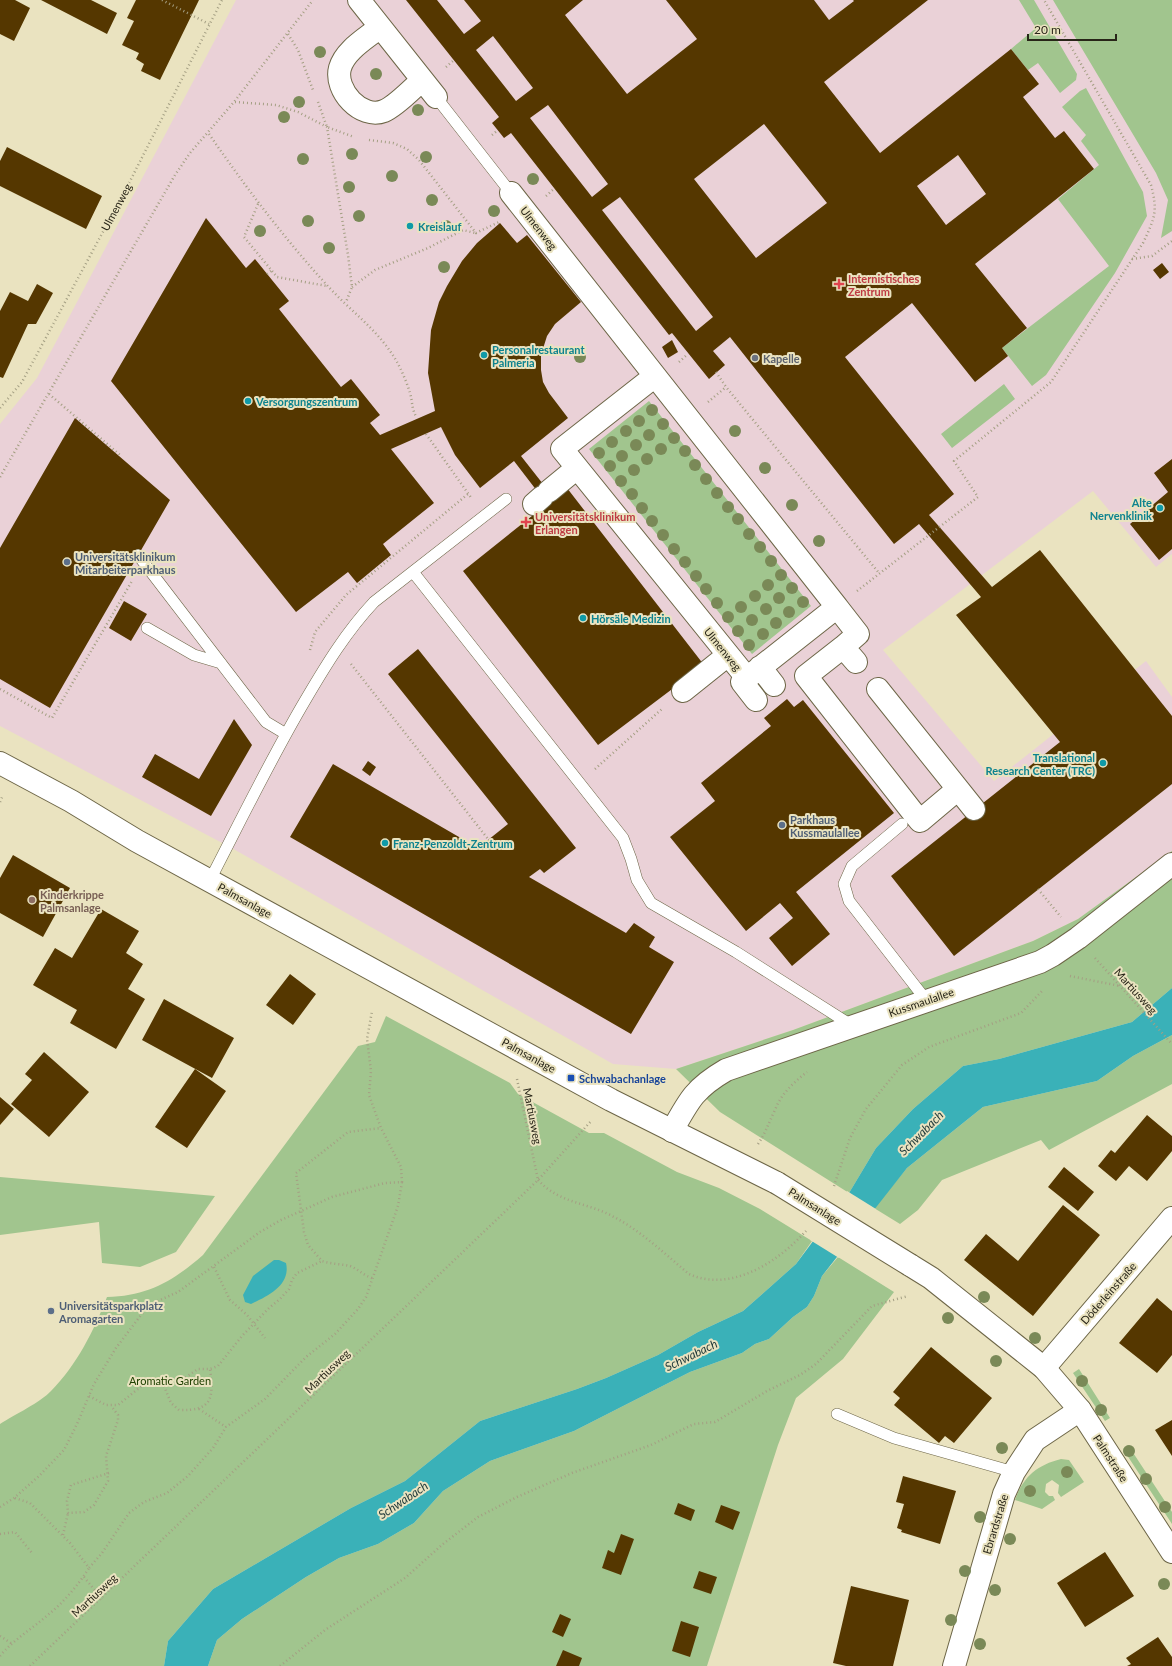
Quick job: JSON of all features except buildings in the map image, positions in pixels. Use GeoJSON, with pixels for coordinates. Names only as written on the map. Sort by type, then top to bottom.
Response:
{"type":"FeatureCollection","features":[{"type":"Feature","properties":{"kind":"street","name":"Ulmenweg"},"geometry":{"type":"LineString","coordinates":[[359,0],[436,97]]}},
{"type":"Feature","properties":{"kind":"street"},"geometry":{"type":"LineString","coordinates":[[380,27],[346,56],[340,67],[339,79],[344,92],[354,104],[365,110],[376,113],[385,110],[422,80]]}},
{"type":"Feature","properties":{"kind":"street","name":"Ulmenweg"},"geometry":{"type":"LineString","coordinates":[[511,193],[837,607],[754,673],[728,655],[562,449],[655,376]]}},
{"type":"Feature","properties":{"kind":"street"},"geometry":{"type":"LineString","coordinates":[[541,497],[577,468]]}},
{"type":"Feature","properties":{"kind":"street"},"geometry":{"type":"LineString","coordinates":[[806,676],[850,654],[858,634],[837,607]]}},
{"type":"Feature","properties":{"kind":"street"},"geometry":{"type":"LineString","coordinates":[[785,648],[920,821],[958,789]]}},
{"type":"Feature","properties":{"kind":"street"},"geometry":{"type":"LineString","coordinates":[[683,691],[728,655]]}},
{"type":"Feature","properties":{"kind":"street"},"geometry":{"type":"LineString","coordinates":[[756,700],[742,682],[754,673],[774,685]]}},
{"type":"Feature","properties":{"kind":"street"},"geometry":{"type":"LineString","coordinates":[[878,689],[974,809]]}},
{"type":"Feature","properties":{"kind":"street","name":"Palmsanlage"},"geometry":{"type":"LineString","coordinates":[[0,763],[71,801],[137,841],[610,1100],[777,1183],[931,1278],[1044,1368]]}},
{"type":"Feature","properties":{"kind":"street","name":"Kussmaulallee"},"geometry":{"type":"LineString","coordinates":[[672,1131],[689,1099],[705,1082],[726,1070],[1040,962],[1053,955],[1172,864]]}},
{"type":"Feature","properties":{"kind":"street","name":"Döderleinstraße"},"geometry":{"type":"LineString","coordinates":[[1044,1368],[1172,1218]]}},
{"type":"Feature","properties":{"kind":"street","name":"Palmstraße"},"geometry":{"type":"LineString","coordinates":[[1044,1368],[1080,1410],[1172,1552]]}},
{"type":"Feature","properties":{"kind":"street","name":"Ebrardstraße"},"geometry":{"type":"LineString","coordinates":[[954,1666],[1004,1494],[1014,1472],[1035,1440],[1080,1410]]}},
{"type":"Feature","properties":{"kind":"lane","name":"Ulmenweg"},"geometry":{"type":"LineString","coordinates":[[436,97],[511,193]]}},
{"type":"Feature","properties":{"kind":"lane"},"geometry":{"type":"LineString","coordinates":[[210,880],[286,734],[337,646],[356,621],[374,602],[506,499]]}},
{"type":"Feature","properties":{"kind":"lane"},"geometry":{"type":"LineString","coordinates":[[140,558],[266,722],[286,734]]}},
{"type":"Feature","properties":{"kind":"lane"},"geometry":{"type":"LineString","coordinates":[[413,572],[623,838],[637,880],[651,903],[736,952],[852,1026]]}},
{"type":"Feature","properties":{"kind":"lane"},"geometry":{"type":"LineString","coordinates":[[147,628],[194,655],[221,663]]}},
{"type":"Feature","properties":{"kind":"lane"},"geometry":{"type":"LineString","coordinates":[[902,824],[852,866],[844,884],[849,901],[926,1000]]}},
{"type":"Feature","properties":{"kind":"lane"},"geometry":{"type":"LineString","coordinates":[[837,1414],[894,1438],[1014,1472]]}},
{"type":"Feature","properties":{"kind":"path"},"geometry":{"type":"LineString","coordinates":[[162,0],[210,24]]}},
{"type":"Feature","properties":{"kind":"path","name":"Ulmenweg"},"geometry":{"type":"LineString","coordinates":[[0,408],[22,382],[125,191],[222,0]]}},
{"type":"Feature","properties":{"kind":"path"},"geometry":{"type":"LineString","coordinates":[[0,477],[175,175],[190,153],[209,134],[313,0]]}},
{"type":"Feature","properties":{"kind":"path"},"geometry":{"type":"LineString","coordinates":[[716,372],[726,387],[879,573],[978,497],[954,461],[1051,382],[1132,259],[1152,224],[1156,205],[1151,185],[1044,0]]}},
{"type":"Feature","properties":{"kind":"path"},"geometry":{"type":"LineString","coordinates":[[288,34],[298,50],[314,92]]}},
{"type":"Feature","properties":{"kind":"path"},"geometry":{"type":"LineString","coordinates":[[316,99],[327,127],[348,255],[352,287],[346,302]]}},
{"type":"Feature","properties":{"kind":"path"},"geometry":{"type":"LineString","coordinates":[[234,102],[276,105],[298,112],[327,127],[360,138]]}},
{"type":"Feature","properties":{"kind":"path"},"geometry":{"type":"LineString","coordinates":[[209,134],[258,204],[327,286],[346,302],[379,335],[398,363],[411,394],[412,409],[417,418]]}},
{"type":"Feature","properties":{"kind":"path"},"geometry":{"type":"LineString","coordinates":[[367,140],[393,143],[407,149],[419,160],[476,233]]}},
{"type":"Feature","properties":{"kind":"path"},"geometry":{"type":"LineString","coordinates":[[258,204],[244,237],[276,277],[327,286]]}},
{"type":"Feature","properties":{"kind":"path"},"geometry":{"type":"LineString","coordinates":[[352,287],[375,270],[428,248],[463,230],[476,233],[501,220],[526,212]]}},
{"type":"Feature","properties":{"kind":"path"},"geometry":{"type":"LineString","coordinates":[[1132,259],[1152,256],[1172,241]]}},
{"type":"Feature","properties":{"kind":"path"},"geometry":{"type":"LineString","coordinates":[[267,274],[271,271]]}},
{"type":"Feature","properties":{"kind":"path"},"geometry":{"type":"LineString","coordinates":[[676,359],[679,363],[688,354]]}},
{"type":"Feature","properties":{"kind":"path"},"geometry":{"type":"LineString","coordinates":[[49,394],[120,455],[119,456]]}},
{"type":"Feature","properties":{"kind":"path"},"geometry":{"type":"LineString","coordinates":[[426,434],[484,516]]}},
{"type":"Feature","properties":{"kind":"path"},"geometry":{"type":"LineString","coordinates":[[0,689],[52,718],[140,558]]}},
{"type":"Feature","properties":{"kind":"path"},"geometry":{"type":"LineString","coordinates":[[337,646],[488,839]]}},
{"type":"Feature","properties":{"kind":"path"},"geometry":{"type":"LineString","coordinates":[[579,783],[649,720]]}},
{"type":"Feature","properties":{"kind":"path"},"geometry":{"type":"LineString","coordinates":[[1038,889],[1055,910]]}},
{"type":"Feature","properties":{"kind":"path","name":"Martiusweg"},"geometry":{"type":"LineString","coordinates":[[1092,955],[1122,986],[1172,1044]]}},
{"type":"Feature","properties":{"kind":"path"},"geometry":{"type":"LineString","coordinates":[[1065,976],[1122,986]]}},
{"type":"Feature","properties":{"kind":"path"},"geometry":{"type":"LineString","coordinates":[[831,1191],[850,1138],[860,1120],[870,1104],[902,1065],[928,1047],[1021,1013],[1046,987]]}},
{"type":"Feature","properties":{"kind":"path"},"geometry":{"type":"LineString","coordinates":[[0,1656],[11,1643],[49,1614],[84,1577],[129,1513],[144,1502],[167,1493],[188,1476],[213,1448],[226,1427],[265,1399],[306,1357],[335,1334],[358,1309],[366,1296],[398,1206],[402,1182],[401,1167],[381,1128],[369,1095],[371,1071],[367,1039],[372,1011]]}},
{"type":"Feature","properties":{"kind":"path","name":"Martiusweg"},"geometry":{"type":"LineString","coordinates":[[30,1666],[102,1599],[538,1180],[517,1079],[515,1048]]}},
{"type":"Feature","properties":{"kind":"path"},"geometry":{"type":"LineString","coordinates":[[743,1166],[768,1130],[775,1109],[784,1094],[809,1070]]}},
{"type":"Feature","properties":{"kind":"path"},"geometry":{"type":"LineString","coordinates":[[610,1100],[538,1180],[547,1190],[558,1197],[613,1216],[631,1227],[689,1274],[700,1278],[715,1280],[738,1278],[763,1266],[791,1247],[809,1226]]}},
{"type":"Feature","properties":{"kind":"path"},"geometry":{"type":"LineString","coordinates":[[322,1261],[308,1245],[304,1232],[296,1173],[348,1132],[381,1128]]}},
{"type":"Feature","properties":{"kind":"path"},"geometry":{"type":"LineString","coordinates":[[0,1507],[14,1498],[39,1476],[64,1450],[78,1424],[94,1384],[116,1348],[151,1304],[178,1292],[260,1232],[280,1220],[332,1197],[385,1183],[402,1182]]}},
{"type":"Feature","properties":{"kind":"path"},"geometry":{"type":"LineString","coordinates":[[89,1396],[112,1406],[118,1406],[144,1384],[164,1386],[180,1382],[198,1369],[210,1369],[218,1366],[223,1362],[242,1336],[289,1289],[292,1280],[297,1273],[322,1261],[348,1266],[372,1278]]}},
{"type":"Feature","properties":{"kind":"path"},"geometry":{"type":"LineString","coordinates":[[214,1267],[230,1300],[254,1324],[265,1338]]}},
{"type":"Feature","properties":{"kind":"path"},"geometry":{"type":"LineString","coordinates":[[280,1666],[325,1630],[405,1578],[443,1544],[478,1517],[524,1494],[572,1473],[651,1445],[694,1424],[715,1422],[767,1392],[800,1376],[816,1364],[872,1306],[908,1296]]}},
{"type":"Feature","properties":{"kind":"path"},"geometry":{"type":"LineString","coordinates":[[164,1386],[170,1403],[179,1410],[199,1409],[207,1405],[210,1400],[210,1369]]}},
{"type":"Feature","properties":{"kind":"path"},"geometry":{"type":"LineString","coordinates":[[68,1513],[84,1512],[94,1505],[108,1481],[109,1473],[106,1466],[106,1456],[118,1420],[118,1415],[112,1406]]}},
{"type":"Feature","properties":{"kind":"path"},"geometry":{"type":"LineString","coordinates":[[199,1409],[226,1427]]}},
{"type":"Feature","properties":{"kind":"path"},"geometry":{"type":"LineString","coordinates":[[63,1535],[68,1513],[66,1501],[71,1485],[109,1473]]}},
{"type":"Feature","properties":{"kind":"path"},"geometry":{"type":"LineString","coordinates":[[14,1498],[30,1503],[63,1535],[89,1568]]}},
{"type":"Feature","properties":{"kind":"path"},"geometry":{"type":"LineString","coordinates":[[0,1534],[15,1532],[32,1553]]}},
{"type":"Feature","properties":{"kind":"path"},"geometry":{"type":"LineString","coordinates":[[84,1577],[102,1599]]}},
{"type":"Feature","properties":{"kind":"path"},"geometry":{"type":"LineString","coordinates":[[0,1636],[11,1643]]}},
{"type":"Feature","properties":{"kind":"shaded area","name":"Universitätsklinikum Erlangen"},"geometry":{"type":"Polygon","coordinates":[[[236,0],[1172,0],[1172,554],[1156,567],[1093,491],[883,650],[994,781],[1146,661],[1172,697],[1172,851],[1078,919],[1033,941],[793,1030],[676,1069],[613,1064],[228,846],[0,726],[0,424],[37,378],[236,0]]]}},
{"type":"Feature","properties":{"kind":"green space"},"geometry":{"type":"Polygon","coordinates":[[[1019,0],[1034,0],[1077,74],[1076,80],[1060,93],[1038,63],[1028,70],[1011,49],[1036,28],[1019,0]]]}},
{"type":"Feature","properties":{"kind":"green space"},"geometry":{"type":"Polygon","coordinates":[[[1053,0],[1172,0],[1172,231],[1161,238],[1168,200],[1156,173],[1053,0]]]}},
{"type":"Feature","properties":{"kind":"green space"},"geometry":{"type":"Polygon","coordinates":[[[1086,88],[1143,192],[1147,216],[1115,273],[1046,375],[1032,386],[1002,348],[1109,266],[1058,199],[1099,165],[1081,141],[1086,135],[1062,107],[1080,91],[1086,88]]]}},
{"type":"Feature","properties":{"kind":"green space"},"geometry":{"type":"Polygon","coordinates":[[[1004,384],[1015,399],[952,448],[941,434],[1004,384]]]}},
{"type":"Feature","properties":{"kind":"green space"},"geometry":{"type":"Polygon","coordinates":[[[649,401],[811,606],[752,654],[589,449],[649,401]]]}},
{"type":"Feature","properties":{"kind":"green space"},"geometry":{"type":"Polygon","coordinates":[[[1172,851],[1172,988],[1132,1022],[999,1059],[963,1066],[913,1109],[876,1148],[849,1193],[720,1112],[676,1069],[793,1030],[1033,941],[1078,919],[1172,851]]]}},
{"type":"Feature","properties":{"kind":"green space","name":"Aromatic Garden"},"geometry":{"type":"Polygon","coordinates":[[[386,1016],[510,1083],[518,1094],[589,1133],[604,1133],[677,1172],[719,1188],[760,1209],[812,1241],[796,1264],[743,1311],[698,1332],[658,1355],[606,1378],[480,1421],[405,1481],[351,1508],[213,1589],[168,1641],[164,1666],[0,1666],[0,1424],[41,1400],[60,1381],[77,1359],[84,1347],[107,1297],[135,1294],[159,1285],[181,1272],[203,1255],[358,1046],[375,1042],[386,1016]]]}},
{"type":"Feature","properties":{"kind":"green space"},"geometry":{"type":"Polygon","coordinates":[[[1172,1035],[1172,1084],[1049,1150],[1041,1140],[942,1180],[918,1210],[900,1224],[874,1208],[907,1168],[983,1107],[1097,1081],[1133,1056],[1172,1035]]]}},
{"type":"Feature","properties":{"kind":"green space"},"geometry":{"type":"Polygon","coordinates":[[[0,1177],[215,1196],[176,1252],[140,1267],[102,1263],[99,1222],[0,1235],[0,1177]]]}},
{"type":"Feature","properties":{"kind":"green space"},"geometry":{"type":"Polygon","coordinates":[[[838,1257],[894,1292],[843,1359],[796,1398],[778,1445],[707,1666],[208,1666],[217,1640],[242,1619],[306,1577],[339,1558],[378,1544],[414,1523],[443,1491],[490,1461],[574,1431],[690,1372],[742,1353],[755,1344],[769,1339],[793,1317],[807,1307],[814,1296],[822,1276],[838,1257]]]}},
{"type":"Feature","properties":{"kind":"green space"},"geometry":{"type":"Polygon","coordinates":[[[1079,1369],[1110,1418],[1105,1421],[1073,1373],[1079,1369]]]}},
{"type":"Feature","properties":{"kind":"green space"},"geometry":{"type":"Polygon","coordinates":[[[1128,1445],[1172,1512],[1172,1524],[1123,1449],[1128,1445]]]}},
{"type":"Feature","properties":{"kind":"green space"},"geometry":{"type":"Polygon","coordinates":[[[1061,1459],[1069,1460],[1084,1482],[1061,1497],[1058,1493],[1059,1485],[1052,1480],[1046,1484],[1045,1492],[1049,1496],[1053,1496],[1055,1500],[1042,1509],[1015,1500],[1022,1485],[1032,1473],[1045,1465],[1061,1459]]]}},
{"type":"Feature","properties":{"kind":"water","name":"Schwabach"},"geometry":{"type":"Polygon","coordinates":[[[1172,988],[1172,1035],[1133,1056],[1097,1081],[983,1107],[907,1168],[822,1276],[814,1296],[807,1307],[793,1317],[769,1339],[755,1344],[742,1353],[690,1372],[574,1431],[490,1461],[443,1491],[414,1523],[378,1544],[339,1558],[306,1577],[242,1619],[217,1640],[208,1666],[164,1666],[168,1641],[213,1589],[351,1508],[405,1481],[480,1421],[606,1378],[658,1355],[698,1332],[743,1311],[796,1264],[849,1193],[876,1148],[913,1109],[963,1066],[999,1059],[1132,1022],[1172,988]]]}},
{"type":"Feature","properties":{"kind":"water"},"geometry":{"type":"Polygon","coordinates":[[[274,1260],[279,1260],[286,1263],[287,1271],[282,1284],[258,1301],[251,1304],[245,1302],[243,1295],[253,1276],[274,1260]]]}},
{"type":"Feature","properties":{"kind":"pier"},"geometry":{"type":"Polygon","coordinates":[[[847,1191],[876,1209],[839,1258],[810,1240],[847,1191]]]}},
{"type":"Feature","properties":{"kind":"place","name":"Kreislauf"},"geometry":{"type":"Point","coordinates":[410,226]}},
{"type":"Feature","properties":{"kind":"place","name":"Internistisches Zentrum"},"geometry":{"type":"Point","coordinates":[839,284]}},
{"type":"Feature","properties":{"kind":"place","name":"Personalrestaurant Palmeria"},"geometry":{"type":"Point","coordinates":[484,355]}},
{"type":"Feature","properties":{"kind":"place","name":"Kapelle"},"geometry":{"type":"Point","coordinates":[755,358]}},
{"type":"Feature","properties":{"kind":"place","name":"Versorgungszentrum"},"geometry":{"type":"Point","coordinates":[248,401]}},
{"type":"Feature","properties":{"kind":"place","name":"Alte Nervenklinik"},"geometry":{"type":"Point","coordinates":[1160,508]}},
{"type":"Feature","properties":{"kind":"place","name":"Universitätsklinikum Erlangen"},"geometry":{"type":"Point","coordinates":[526,522]}},
{"type":"Feature","properties":{"kind":"place","name":"Universitätsklinikum Mitarbeiterparkhaus"},"geometry":{"type":"Point","coordinates":[67,562]}},
{"type":"Feature","properties":{"kind":"place","name":"Hörsäle Medizin"},"geometry":{"type":"Point","coordinates":[583,618]}},
{"type":"Feature","properties":{"kind":"place","name":"Translational Research Center (TRC)"},"geometry":{"type":"Point","coordinates":[1103,763]}},
{"type":"Feature","properties":{"kind":"place","name":"Parkhaus Kussmaulallee"},"geometry":{"type":"Point","coordinates":[782,825]}},
{"type":"Feature","properties":{"kind":"place","name":"Franz-Penzoldt-Zentrum"},"geometry":{"type":"Point","coordinates":[385,843]}},
{"type":"Feature","properties":{"kind":"place","name":"Kinderkrippe Palmsanlage"},"geometry":{"type":"Point","coordinates":[32,900]}},
{"type":"Feature","properties":{"kind":"place","name":"Schwabachanlage"},"geometry":{"type":"Point","coordinates":[571,1078]}},
{"type":"Feature","properties":{"kind":"place","name":"Universitätsparkplatz Aromagarten"},"geometry":{"type":"Point","coordinates":[51,1311]}}]}
